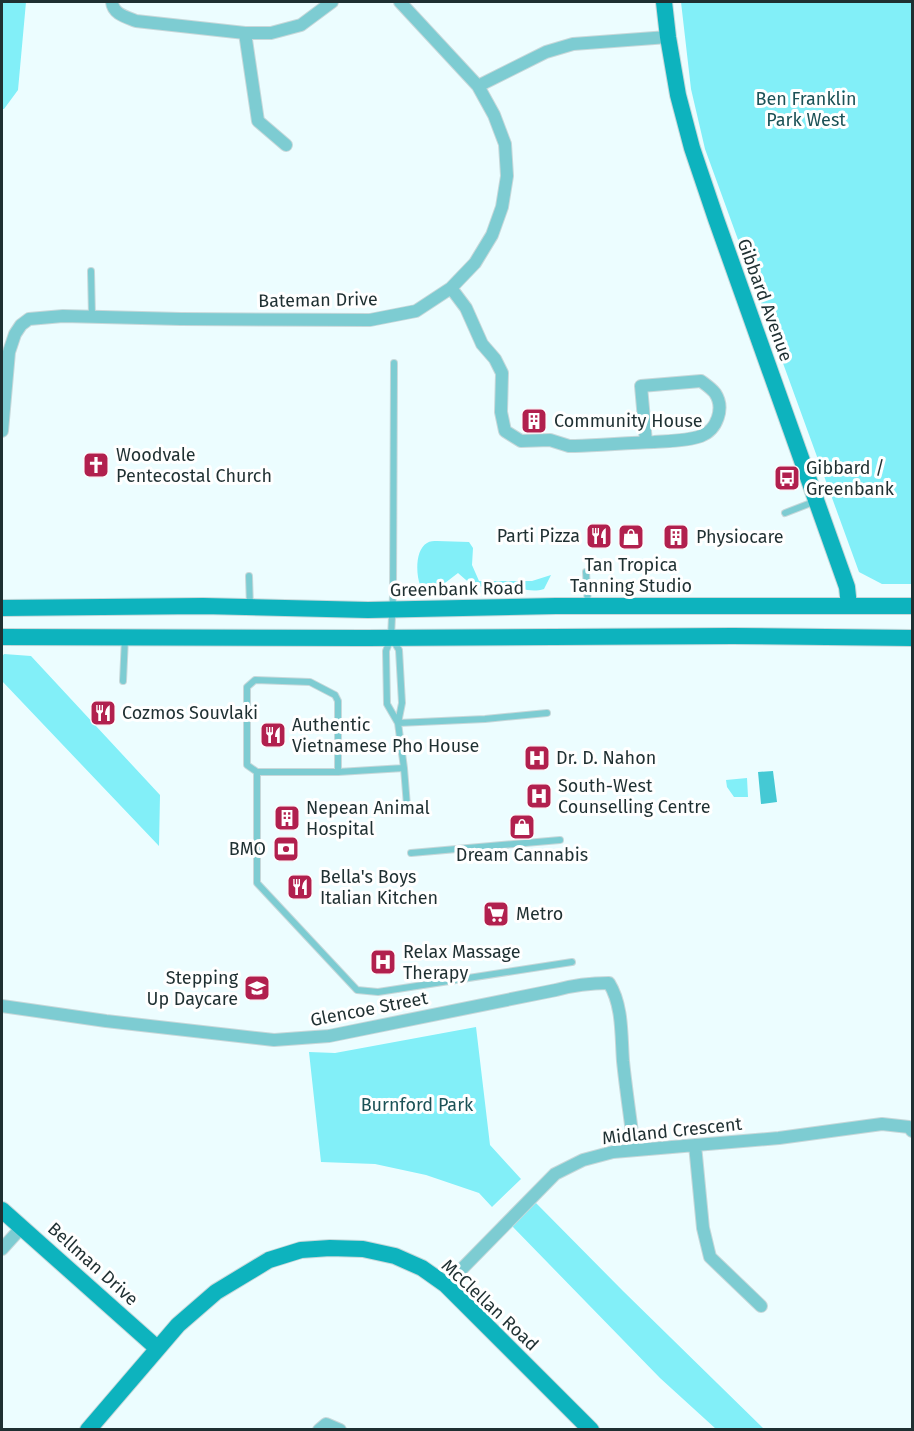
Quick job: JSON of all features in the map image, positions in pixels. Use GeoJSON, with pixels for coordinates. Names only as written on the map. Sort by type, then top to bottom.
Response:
{"type":"FeatureCollection","features":[{"type":"Feature","properties":{"kind":"main road","name":"Gibbard Avenue"},"geometry":{"type":"LineString","coordinates":[[664,2],[678,95],[692,148],[847,587],[849,606]]}},
{"type":"Feature","properties":{"kind":"main road","name":"Greenbank Road"},"geometry":{"type":"LineString","coordinates":[[2,608],[191,606],[392,610],[912,606]]}},
{"type":"Feature","properties":{"kind":"main road"},"geometry":{"type":"LineString","coordinates":[[730,608],[733,636]]}},
{"type":"Feature","properties":{"kind":"main road"},"geometry":{"type":"LineString","coordinates":[[2,637],[733,636],[912,638]]}},
{"type":"Feature","properties":{"kind":"main road","name":"Bellman Drive"},"geometry":{"type":"LineString","coordinates":[[2,1210],[157,1348]]}},
{"type":"Feature","properties":{"kind":"main road","name":"McClellan Road"},"geometry":{"type":"LineString","coordinates":[[88,1430],[178,1325],[216,1292],[269,1260],[301,1250],[330,1248],[363,1249],[394,1256],[422,1268],[446,1285],[591,1430]]}},
{"type":"Feature","properties":{"kind":"street"},"geometry":{"type":"LineString","coordinates":[[112,2],[112,6],[119,14],[136,21],[245,33],[271,33],[301,25],[332,2]]}},
{"type":"Feature","properties":{"kind":"street","name":"Bateman Drive"},"geometry":{"type":"LineString","coordinates":[[2,431],[9,352],[15,334],[29,319],[63,316],[370,320],[416,311],[451,288],[475,263],[492,235],[502,207],[507,176],[506,144],[494,115],[478,86],[400,2]]}},
{"type":"Feature","properties":{"kind":"street"},"geometry":{"type":"LineString","coordinates":[[245,33],[258,121],[285,145]]}},
{"type":"Feature","properties":{"kind":"street"},"geometry":{"type":"LineString","coordinates":[[478,86],[546,52],[573,44],[668,37]]}},
{"type":"Feature","properties":{"kind":"street"},"geometry":{"type":"LineString","coordinates":[[451,288],[466,308],[482,344],[495,359],[502,373],[501,412],[506,432],[521,441],[550,440],[569,446],[646,442],[680,440],[699,437],[714,426],[719,415],[719,404],[715,393],[701,381],[641,386],[646,442]]}},
{"type":"Feature","properties":{"kind":"street","name":"Glencoe Street"},"geometry":{"type":"LineString","coordinates":[[2,1006],[106,1021],[274,1040],[329,1036],[574,985],[609,983],[615,994],[619,1012],[634,1150]]}},
{"type":"Feature","properties":{"kind":"street","name":"Midland Crescent"},"geometry":{"type":"LineString","coordinates":[[446,1285],[555,1174],[583,1160],[613,1152],[695,1146],[882,1124],[909,1127],[912,1131]]}},
{"type":"Feature","properties":{"kind":"street"},"geometry":{"type":"LineString","coordinates":[[695,1146],[703,1228],[710,1257],[761,1306]]}},
{"type":"Feature","properties":{"kind":"street"},"geometry":{"type":"LineString","coordinates":[[2,1249],[21,1228]]}},
{"type":"Feature","properties":{"kind":"street"},"geometry":{"type":"LineString","coordinates":[[319,1430],[326,1424],[340,1430]]}},
{"type":"Feature","properties":{"kind":"lane"},"geometry":{"type":"LineString","coordinates":[[91,271],[92,317]]}},
{"type":"Feature","properties":{"kind":"lane"},"geometry":{"type":"LineString","coordinates":[[394,363],[392,610],[391,637],[386,651],[387,704],[398,723]]}},
{"type":"Feature","properties":{"kind":"lane"},"geometry":{"type":"LineString","coordinates":[[785,513],[817,501]]}},
{"type":"Feature","properties":{"kind":"lane"},"geometry":{"type":"LineString","coordinates":[[586,572],[588,607]]}},
{"type":"Feature","properties":{"kind":"lane"},"geometry":{"type":"LineString","coordinates":[[249,576],[250,608]]}},
{"type":"Feature","properties":{"kind":"lane"},"geometry":{"type":"LineString","coordinates":[[123,681],[125,637]]}},
{"type":"Feature","properties":{"kind":"lane"},"geometry":{"type":"LineString","coordinates":[[391,637],[399,650],[402,704],[398,723],[407,806]]}},
{"type":"Feature","properties":{"kind":"lane"},"geometry":{"type":"LineString","coordinates":[[338,772],[338,701],[335,695],[310,681],[255,680],[247,687],[247,765],[257,772],[338,772],[404,768]]}},
{"type":"Feature","properties":{"kind":"lane"},"geometry":{"type":"LineString","coordinates":[[398,723],[547,714]]}},
{"type":"Feature","properties":{"kind":"lane"},"geometry":{"type":"LineString","coordinates":[[257,772],[257,883],[357,990],[378,992],[572,962]]}},
{"type":"Feature","properties":{"kind":"lane"},"geometry":{"type":"LineString","coordinates":[[411,853],[560,840]]}},
{"type":"Feature","properties":{"kind":"green space"},"geometry":{"type":"Polygon","coordinates":[[[2,2],[26,2],[18,90],[4,109],[2,109],[2,2]]]}},
{"type":"Feature","properties":{"kind":"green space","name":"Ben Franklin Park West"},"geometry":{"type":"Polygon","coordinates":[[[681,2],[912,2],[912,584],[882,584],[859,572],[705,149],[691,89],[681,2]]]}},
{"type":"Feature","properties":{"kind":"green space"},"geometry":{"type":"Polygon","coordinates":[[[431,541],[469,542],[473,548],[472,565],[479,581],[532,581],[551,575],[544,589],[539,590],[502,584],[478,586],[470,583],[458,573],[445,583],[429,589],[420,585],[417,569],[418,556],[423,546],[431,541]]]}},
{"type":"Feature","properties":{"kind":"green space"},"geometry":{"type":"Polygon","coordinates":[[[4,654],[31,656],[160,795],[159,846],[2,681],[4,654]]]}},
{"type":"Feature","properties":{"kind":"green space"},"geometry":{"type":"Polygon","coordinates":[[[747,778],[748,797],[734,797],[727,787],[726,780],[747,778]]]}},
{"type":"Feature","properties":{"kind":"green space","name":"Burnford Park"},"geometry":{"type":"Polygon","coordinates":[[[476,1027],[490,1145],[521,1179],[492,1207],[479,1193],[426,1175],[375,1164],[321,1162],[309,1052],[335,1053],[476,1027]]]}},
{"type":"Feature","properties":{"kind":"green space"},"geometry":{"type":"Polygon","coordinates":[[[535,1202],[764,1429],[716,1429],[660,1378],[512,1226],[535,1202]]]}},
{"type":"Feature","properties":{"kind":"shaded area"},"geometry":{"type":"Polygon","coordinates":[[[773,771],[777,802],[761,804],[758,772],[773,771]]]}},
{"type":"Feature","properties":{"kind":"place","name":"Community House"},"geometry":{"type":"Point","coordinates":[534,421]}},
{"type":"Feature","properties":{"kind":"place","name":"Woodvale Pentecostal Church"},"geometry":{"type":"Point","coordinates":[96,465]}},
{"type":"Feature","properties":{"kind":"place","name":"Gibbard / Greenbank"},"geometry":{"type":"Point","coordinates":[787,478]}},
{"type":"Feature","properties":{"kind":"place","name":"Parti Pizza"},"geometry":{"type":"Point","coordinates":[599,536]}},
{"type":"Feature","properties":{"kind":"place","name":"Tan Tropica Tanning Studio"},"geometry":{"type":"Point","coordinates":[631,537]}},
{"type":"Feature","properties":{"kind":"place","name":"Physiocare"},"geometry":{"type":"Point","coordinates":[676,537]}},
{"type":"Feature","properties":{"kind":"place","name":"Cozmos Souvlaki"},"geometry":{"type":"Point","coordinates":[103,713]}},
{"type":"Feature","properties":{"kind":"place","name":"Authentic Vietnamese Pho House"},"geometry":{"type":"Point","coordinates":[273,735]}},
{"type":"Feature","properties":{"kind":"place","name":"Dr. D. Nahon"},"geometry":{"type":"Point","coordinates":[537,758]}},
{"type":"Feature","properties":{"kind":"place","name":"South-West Counselling Centre"},"geometry":{"type":"Point","coordinates":[539,796]}},
{"type":"Feature","properties":{"kind":"place","name":"Nepean Animal Hospital"},"geometry":{"type":"Point","coordinates":[287,818]}},
{"type":"Feature","properties":{"kind":"place","name":"Dream Cannabis"},"geometry":{"type":"Point","coordinates":[522,827]}},
{"type":"Feature","properties":{"kind":"place","name":"BMO"},"geometry":{"type":"Point","coordinates":[286,849]}},
{"type":"Feature","properties":{"kind":"place","name":"Bella's Boys Italian Kitchen"},"geometry":{"type":"Point","coordinates":[300,887]}},
{"type":"Feature","properties":{"kind":"place","name":"Metro"},"geometry":{"type":"Point","coordinates":[496,914]}},
{"type":"Feature","properties":{"kind":"place","name":"Relax Massage Therapy"},"geometry":{"type":"Point","coordinates":[383,962]}},
{"type":"Feature","properties":{"kind":"place","name":"Stepping Up Daycare"},"geometry":{"type":"Point","coordinates":[257,988]}}]}
